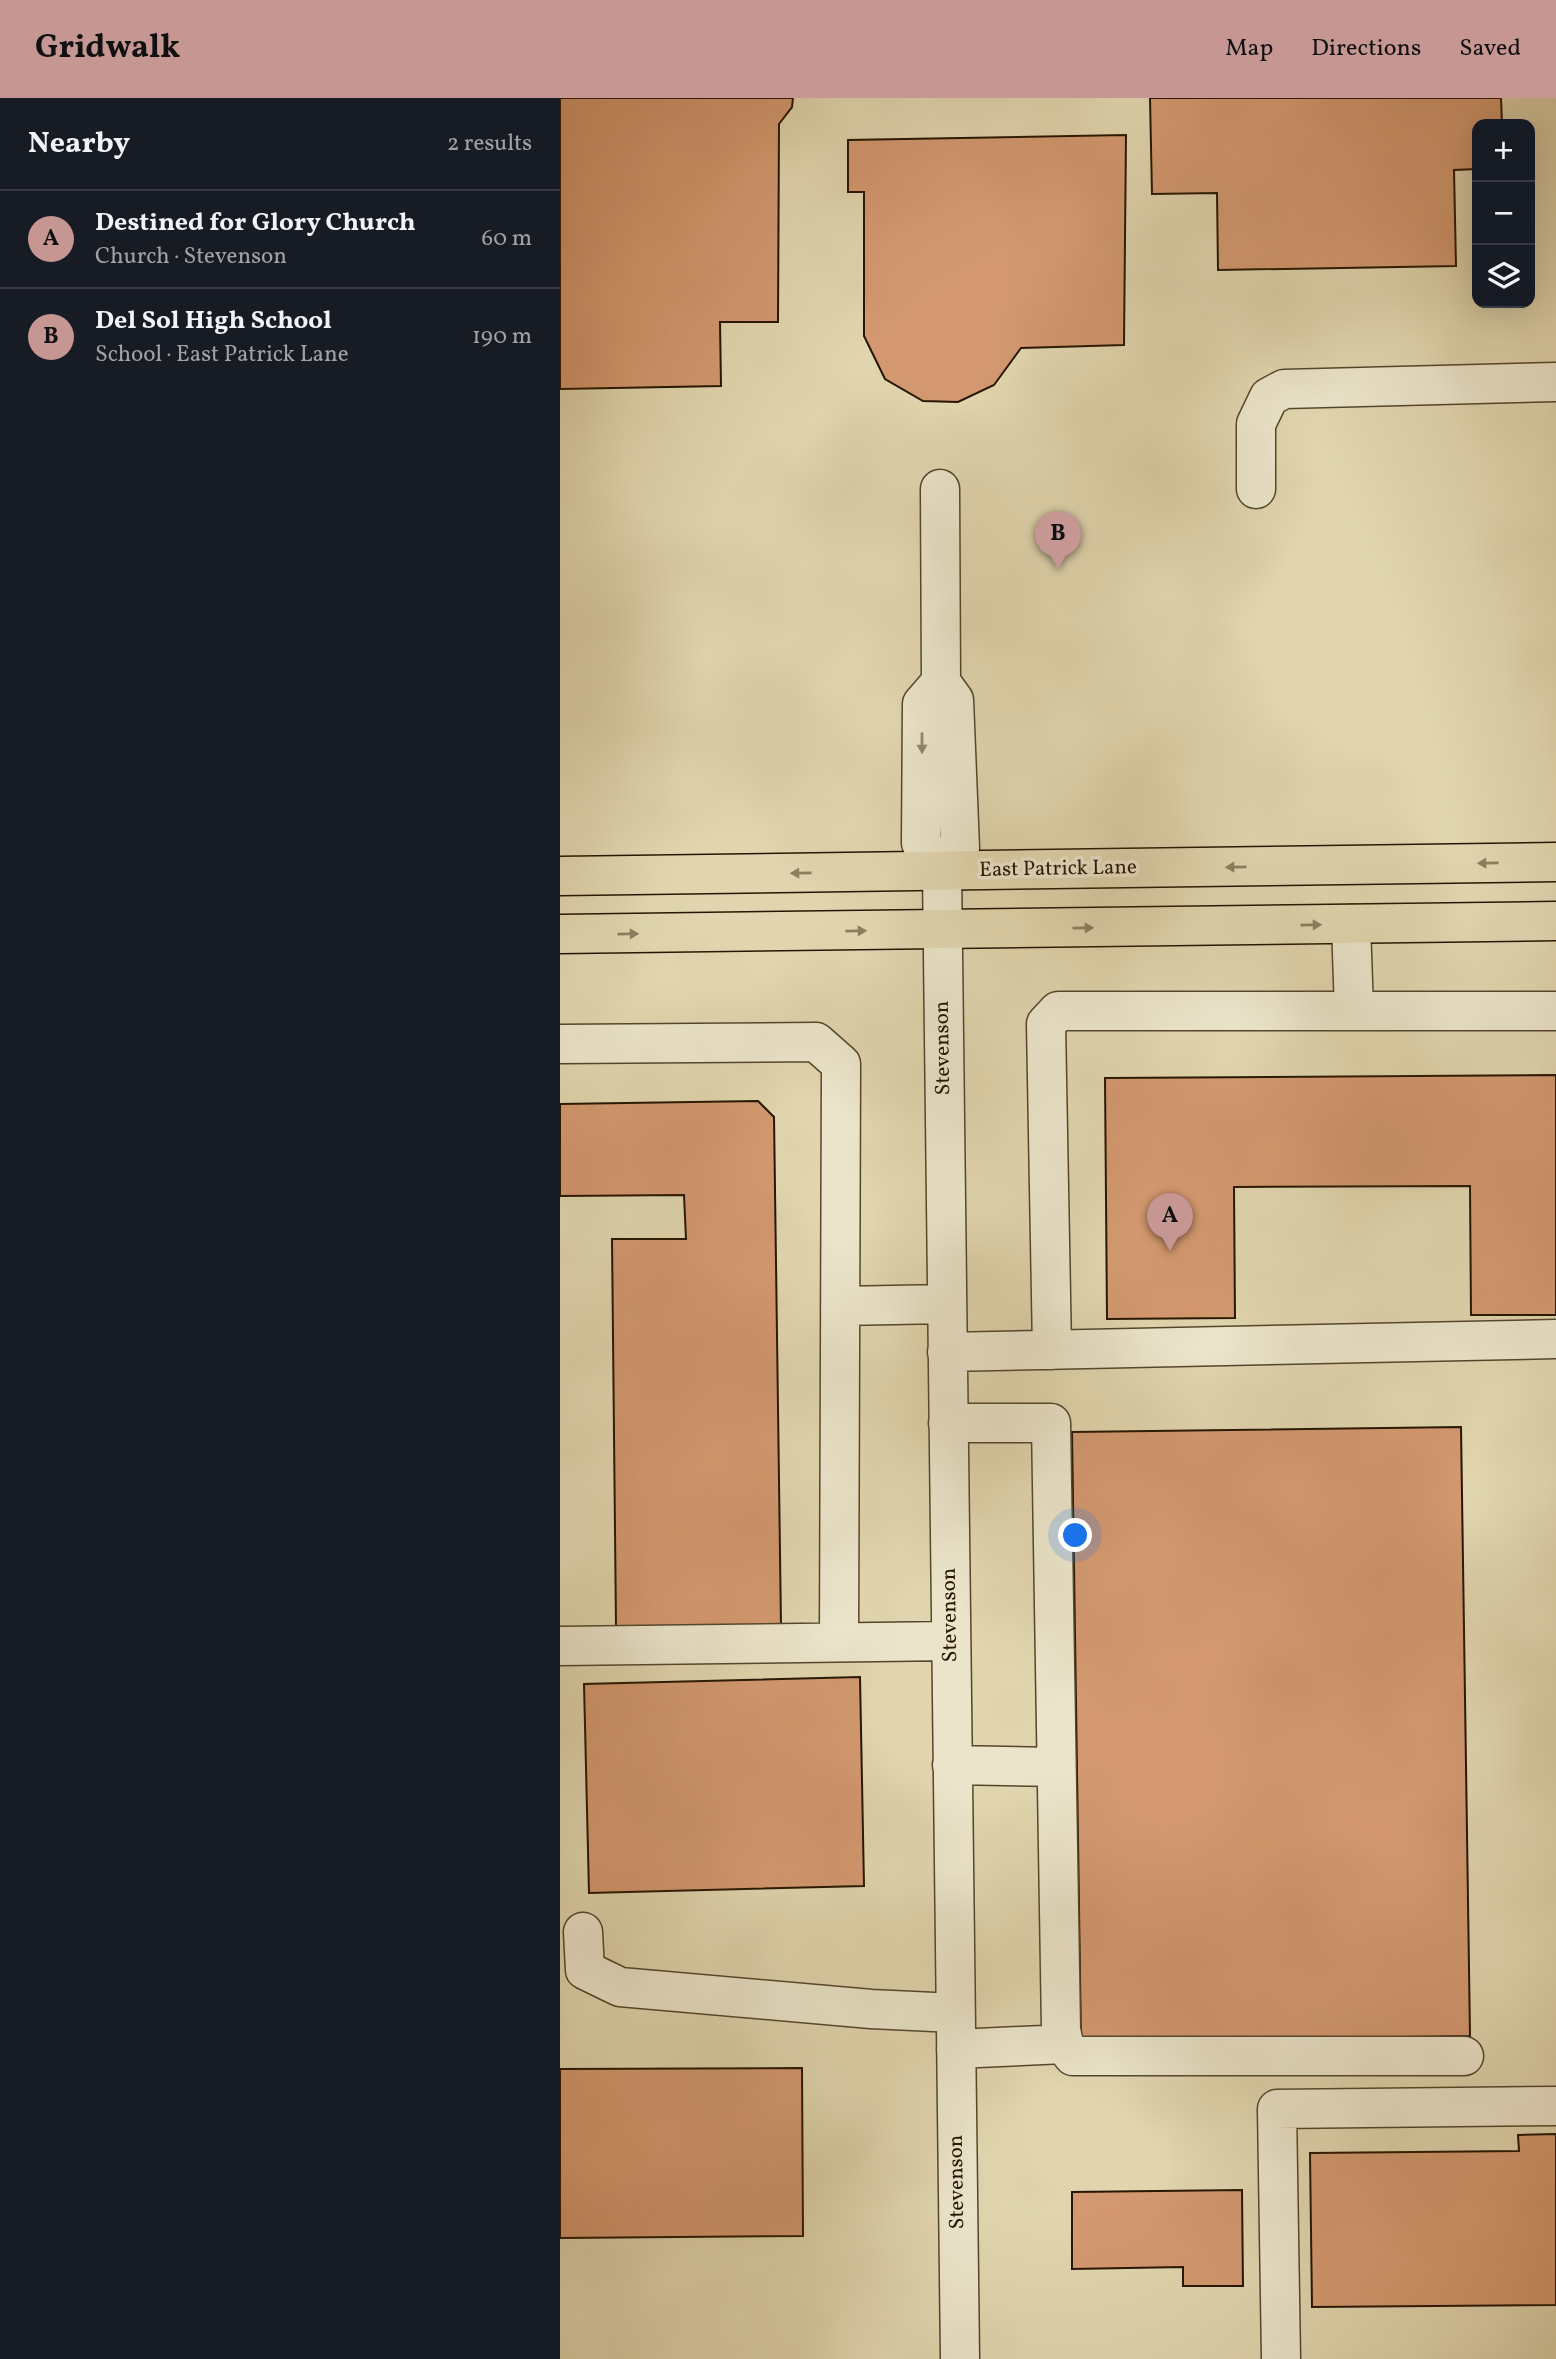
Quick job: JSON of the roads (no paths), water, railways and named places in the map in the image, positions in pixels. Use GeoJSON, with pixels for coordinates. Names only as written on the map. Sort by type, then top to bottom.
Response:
{"type":"FeatureCollection","features":[{"type":"Feature","properties":{"kind":"main road","name":"East Patrick Lane"},"geometry":{"type":"LineString","coordinates":[[560,876],[1556,862]]}},
{"type":"Feature","properties":{"kind":"main road"},"geometry":{"type":"LineString","coordinates":[[560,934],[1556,921]]}},
{"type":"Feature","properties":{"kind":"street"},"geometry":{"type":"LineString","coordinates":[[1256,489],[1256,424],[1269,397],[1284,389],[1556,382]]}},
{"type":"Feature","properties":{"kind":"street"},"geometry":{"type":"LineString","coordinates":[[940,489],[941,682],[954,700],[960,848],[942,871]]}},
{"type":"Feature","properties":{"kind":"street","name":"Stevenson"},"geometry":{"type":"LineString","coordinates":[[942,871],[960,2359]]}},
{"type":"Feature","properties":{"kind":"street"},"geometry":{"type":"LineString","coordinates":[[1351,924],[1354,1011]]}},
{"type":"Feature","properties":{"kind":"street"},"geometry":{"type":"LineString","coordinates":[[1052,1350],[1046,1024],[1058,1011],[1556,1011]]}},
{"type":"Feature","properties":{"kind":"street"},"geometry":{"type":"LineString","coordinates":[[560,1044],[816,1042],[841,1063],[839,1642]]}},
{"type":"Feature","properties":{"kind":"street"},"geometry":{"type":"LineString","coordinates":[[840,1306],[946,1304]]}},
{"type":"Feature","properties":{"kind":"street"},"geometry":{"type":"LineString","coordinates":[[947,1352],[1556,1339]]}},
{"type":"Feature","properties":{"kind":"street"},"geometry":{"type":"LineString","coordinates":[[948,1423],[1051,1423],[1061,2030],[1064,2044],[1073,2056],[1464,2056]]}},
{"type":"Feature","properties":{"kind":"street"},"geometry":{"type":"LineString","coordinates":[[560,1646],[951,1641]]}},
{"type":"Feature","properties":{"kind":"street"},"geometry":{"type":"LineString","coordinates":[[952,1765],[1055,1767]]}},
{"type":"Feature","properties":{"kind":"street"},"geometry":{"type":"LineString","coordinates":[[583,1932],[585,1970],[620,1987],[871,2009],[955,2031],[1064,2044]]}},
{"type":"Feature","properties":{"kind":"street"},"geometry":{"type":"LineString","coordinates":[[1280,2359],[1277,2109],[1556,2106]]}},
{"type":"Feature","properties":{"kind":"place","name":"Del Sol High School"},"geometry":{"type":"Point","coordinates":[1058,569]}},
{"type":"Feature","properties":{"kind":"place","name":"Destined for Glory Church"},"geometry":{"type":"Point","coordinates":[1170,1251]}}]}
